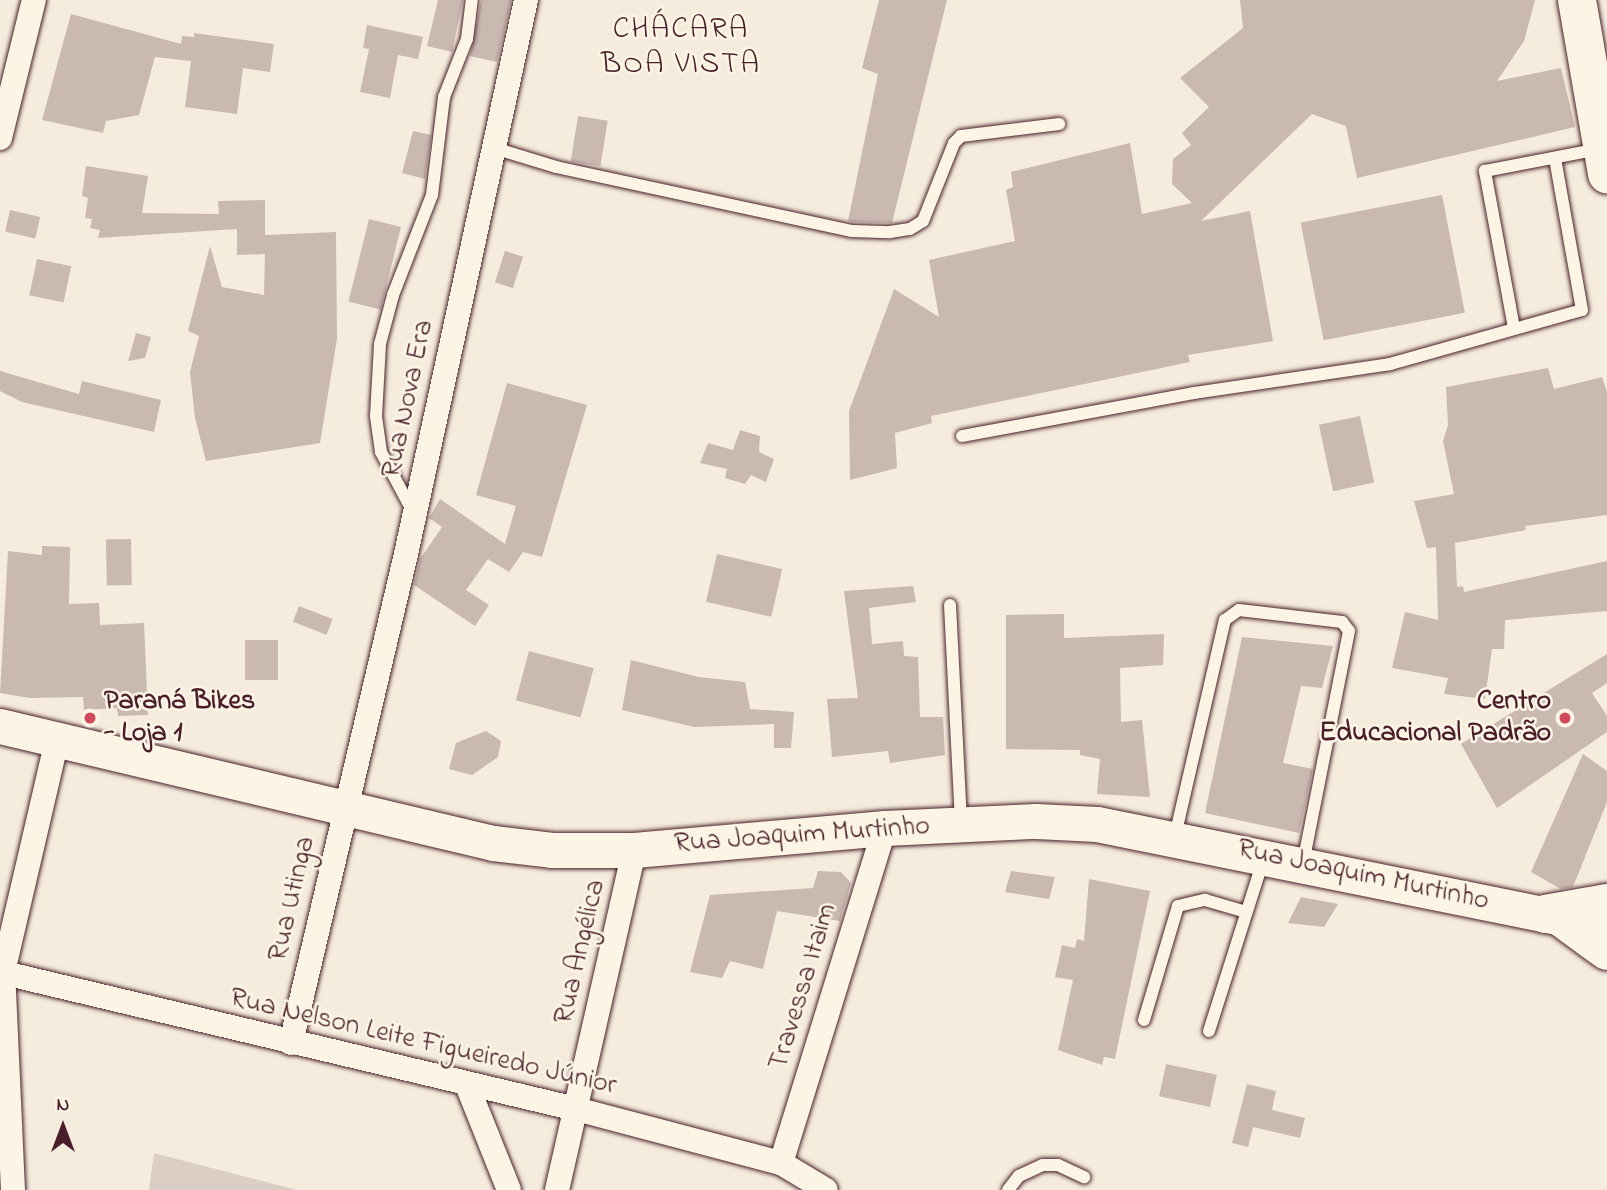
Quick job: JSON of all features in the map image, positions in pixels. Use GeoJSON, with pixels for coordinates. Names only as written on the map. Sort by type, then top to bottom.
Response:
{"type":"FeatureCollection","features":[{"type":"Feature","properties":{"kind":"main road"},"geometry":{"type":"LineString","coordinates":[[1577,0],[1605,161]]}},
{"type":"Feature","properties":{"kind":"main road"},"geometry":{"type":"LineString","coordinates":[[1604,0],[1607,19]]}},
{"type":"Feature","properties":{"kind":"main road","name":"Rua Joaquim Murtinho"},"geometry":{"type":"LineString","coordinates":[[0,726],[344,810],[493,843],[552,850],[634,850],[885,828],[1085,823],[1175,836],[1264,857],[1607,927]]}},
{"type":"Feature","properties":{"kind":"main road"},"geometry":{"type":"LineString","coordinates":[[1552,915],[1607,903]]}},
{"type":"Feature","properties":{"kind":"main road"},"geometry":{"type":"LineString","coordinates":[[1552,915],[1607,951]]}},
{"type":"Feature","properties":{"kind":"street"},"geometry":{"type":"LineString","coordinates":[[0,138],[9,71],[34,0]]}},
{"type":"Feature","properties":{"kind":"street","name":"Rua Nova Era"},"geometry":{"type":"LineString","coordinates":[[344,810],[415,514],[526,0]]}},
{"type":"Feature","properties":{"kind":"street"},"geometry":{"type":"LineString","coordinates":[[13,1190],[2,972],[57,740]]}},
{"type":"Feature","properties":{"kind":"street","name":"Rua Utinga"},"geometry":{"type":"LineString","coordinates":[[291,1043],[344,810]]}},
{"type":"Feature","properties":{"kind":"street","name":"Travessa Itaim"},"geometry":{"type":"LineString","coordinates":[[781,1163],[885,828]]}},
{"type":"Feature","properties":{"kind":"street","name":"Rua Angélica"},"geometry":{"type":"LineString","coordinates":[[557,1190],[634,850]]}},
{"type":"Feature","properties":{"kind":"street","name":"Rua Nelson Leite Figueiredo Júnior"},"geometry":{"type":"LineString","coordinates":[[2,972],[576,1109],[781,1163],[825,1190]]}},
{"type":"Feature","properties":{"kind":"street"},"geometry":{"type":"LineString","coordinates":[[467,1085],[509,1190]]}},
{"type":"Feature","properties":{"kind":"lane"},"geometry":{"type":"LineString","coordinates":[[415,514],[381,452],[376,416],[380,344],[393,295],[432,195],[444,97],[467,39],[472,0]]}},
{"type":"Feature","properties":{"kind":"lane"},"geometry":{"type":"LineString","coordinates":[[494,148],[556,167],[852,232],[890,232],[910,229],[923,221],[954,143],[961,136],[1059,124]]}},
{"type":"Feature","properties":{"kind":"lane"},"geometry":{"type":"LineString","coordinates":[[1514,328],[1485,171],[1555,158],[1605,161]]}},
{"type":"Feature","properties":{"kind":"lane"},"geometry":{"type":"LineString","coordinates":[[962,436],[1195,393],[1390,364],[1583,310],[1555,158]]}},
{"type":"Feature","properties":{"kind":"lane"},"geometry":{"type":"LineString","coordinates":[[950,604],[961,825]]}},
{"type":"Feature","properties":{"kind":"lane"},"geometry":{"type":"LineString","coordinates":[[1175,836],[1225,620],[1239,610],[1342,622],[1349,631],[1303,865]]}},
{"type":"Feature","properties":{"kind":"lane"},"geometry":{"type":"LineString","coordinates":[[1209,1031],[1264,857]]}},
{"type":"Feature","properties":{"kind":"lane"},"geometry":{"type":"LineString","coordinates":[[1144,1020],[1178,906],[1205,900],[1245,912]]}},
{"type":"Feature","properties":{"kind":"lane"},"geometry":{"type":"LineString","coordinates":[[1008,1190],[1019,1176],[1043,1165],[1058,1165],[1084,1177]]}},
{"type":"Feature","properties":{"kind":"shaded area"},"geometry":{"type":"Polygon","coordinates":[[[154,1153],[297,1190],[149,1190],[154,1153]]]}},
{"type":"Feature","properties":{"kind":"building"},"geometry":{"type":"Polygon","coordinates":[[[438,0],[463,0],[452,52],[427,46],[438,0]]]}},
{"type":"Feature","properties":{"kind":"building"},"geometry":{"type":"Polygon","coordinates":[[[481,0],[511,0],[497,62],[470,56],[481,0]]]}},
{"type":"Feature","properties":{"kind":"building"},"geometry":{"type":"Polygon","coordinates":[[[879,0],[947,0],[892,223],[853,222],[848,221],[878,74],[862,68],[879,0]]]}},
{"type":"Feature","properties":{"kind":"building"},"geometry":{"type":"Polygon","coordinates":[[[1240,0],[1535,0],[1524,41],[1497,81],[1561,68],[1575,127],[1357,178],[1346,126],[1312,114],[1201,221],[1250,211],[1273,341],[1188,355],[1190,362],[931,416],[932,423],[895,433],[897,468],[850,480],[849,411],[894,289],[939,317],[929,260],[1015,241],[1006,190],[1013,187],[1011,172],[1130,143],[1142,214],[1192,203],[1172,184],[1173,159],[1191,145],[1182,133],[1209,107],[1180,78],[1243,28],[1240,0]]]}},
{"type":"Feature","properties":{"kind":"building"},"geometry":{"type":"Polygon","coordinates":[[[71,14],[181,44],[182,36],[194,37],[194,33],[274,44],[270,72],[243,68],[237,114],[185,107],[191,61],[155,57],[139,115],[106,121],[103,133],[42,120],[71,14]]]}},
{"type":"Feature","properties":{"kind":"building"},"geometry":{"type":"Polygon","coordinates":[[[367,25],[423,37],[418,59],[398,55],[390,98],[360,92],[369,49],[363,48],[367,25]]]}},
{"type":"Feature","properties":{"kind":"building"},"geometry":{"type":"Polygon","coordinates":[[[578,116],[608,121],[600,166],[571,161],[578,116]]]}},
{"type":"Feature","properties":{"kind":"building"},"geometry":{"type":"Polygon","coordinates":[[[413,131],[431,135],[425,179],[402,173],[413,131]]]}},
{"type":"Feature","properties":{"kind":"building"},"geometry":{"type":"Polygon","coordinates":[[[86,166],[148,176],[142,213],[219,214],[218,201],[265,200],[265,235],[336,232],[337,339],[320,443],[206,461],[195,418],[190,372],[199,336],[188,331],[210,246],[222,287],[264,295],[265,254],[237,255],[237,229],[98,238],[100,230],[90,228],[92,219],[85,218],[88,198],[82,196],[86,166]]]}},
{"type":"Feature","properties":{"kind":"building"},"geometry":{"type":"Polygon","coordinates":[[[1442,195],[1465,313],[1324,340],[1301,222],[1442,195]]]}},
{"type":"Feature","properties":{"kind":"building"},"geometry":{"type":"Polygon","coordinates":[[[10,210],[40,217],[35,238],[5,231],[10,210]]]}},
{"type":"Feature","properties":{"kind":"building"},"geometry":{"type":"Polygon","coordinates":[[[369,219],[401,227],[380,309],[348,301],[369,219]]]}},
{"type":"Feature","properties":{"kind":"building"},"geometry":{"type":"Polygon","coordinates":[[[505,251],[523,257],[513,288],[495,282],[505,251]]]}},
{"type":"Feature","properties":{"kind":"building"},"geometry":{"type":"Polygon","coordinates":[[[37,259],[71,266],[64,302],[29,295],[37,259]]]}},
{"type":"Feature","properties":{"kind":"building"},"geometry":{"type":"Polygon","coordinates":[[[136,333],[151,337],[145,358],[128,361],[136,333]]]}},
{"type":"Feature","properties":{"kind":"building"},"geometry":{"type":"Polygon","coordinates":[[[1548,368],[1554,389],[1602,377],[1607,392],[1607,515],[1525,526],[1526,530],[1455,543],[1457,587],[1463,586],[1464,592],[1607,561],[1607,611],[1505,620],[1504,649],[1492,649],[1485,699],[1444,694],[1448,678],[1392,668],[1405,612],[1438,620],[1436,547],[1427,548],[1414,501],[1454,494],[1443,441],[1448,425],[1446,387],[1548,368]]]}},
{"type":"Feature","properties":{"kind":"building"},"geometry":{"type":"Polygon","coordinates":[[[0,371],[79,394],[82,381],[161,400],[154,432],[22,402],[0,391],[0,371]]]}},
{"type":"Feature","properties":{"kind":"building"},"geometry":{"type":"Polygon","coordinates":[[[507,383],[587,405],[542,557],[523,552],[509,572],[488,559],[466,590],[489,605],[475,626],[414,585],[420,559],[442,527],[429,518],[440,499],[505,544],[516,506],[476,495],[507,383]]]}},
{"type":"Feature","properties":{"kind":"building"},"geometry":{"type":"Polygon","coordinates":[[[1360,416],[1374,483],[1333,491],[1319,425],[1360,416]]]}},
{"type":"Feature","properties":{"kind":"building"},"geometry":{"type":"Polygon","coordinates":[[[740,430],[760,436],[759,452],[774,459],[766,482],[751,475],[745,484],[725,478],[727,469],[700,463],[708,443],[733,450],[740,430]]]}},
{"type":"Feature","properties":{"kind":"building"},"geometry":{"type":"Polygon","coordinates":[[[106,539],[131,539],[132,585],[107,585],[106,539]]]}},
{"type":"Feature","properties":{"kind":"building"},"geometry":{"type":"Polygon","coordinates":[[[42,546],[70,547],[69,604],[99,603],[100,625],[144,623],[148,715],[118,716],[117,708],[84,710],[83,697],[29,698],[0,693],[8,551],[42,555],[42,546]]]}},
{"type":"Feature","properties":{"kind":"building"},"geometry":{"type":"Polygon","coordinates":[[[717,554],[782,569],[771,617],[706,602],[717,554]]]}},
{"type":"Feature","properties":{"kind":"building"},"geometry":{"type":"Polygon","coordinates":[[[913,586],[916,602],[869,608],[872,644],[903,641],[904,656],[918,657],[920,717],[943,717],[945,755],[890,763],[888,751],[832,757],[827,699],[858,698],[844,591],[913,586]]]}},
{"type":"Feature","properties":{"kind":"building"},"geometry":{"type":"Polygon","coordinates":[[[299,606],[333,619],[327,635],[293,622],[299,606]]]}},
{"type":"Feature","properties":{"kind":"building"},"geometry":{"type":"Polygon","coordinates":[[[1064,614],[1064,638],[1164,634],[1163,665],[1120,668],[1121,722],[1142,720],[1150,797],[1097,794],[1100,759],[1080,755],[1080,750],[1006,749],[1006,615],[1064,614]]]}},
{"type":"Feature","properties":{"kind":"building"},"geometry":{"type":"Polygon","coordinates":[[[1242,637],[1333,646],[1322,688],[1301,686],[1283,763],[1313,769],[1299,833],[1205,813],[1242,637]]]}},
{"type":"Feature","properties":{"kind":"building"},"geometry":{"type":"Polygon","coordinates":[[[245,640],[278,640],[278,680],[245,680],[245,640]]]}},
{"type":"Feature","properties":{"kind":"building"},"geometry":{"type":"Polygon","coordinates":[[[529,651],[594,668],[581,718],[516,700],[529,651]]]}},
{"type":"Feature","properties":{"kind":"building"},"geometry":{"type":"Polygon","coordinates":[[[1607,654],[1607,683],[1592,693],[1607,716],[1607,732],[1497,808],[1461,744],[1607,654]]]}},
{"type":"Feature","properties":{"kind":"building"},"geometry":{"type":"Polygon","coordinates":[[[631,660],[699,677],[745,682],[750,709],[794,712],[791,748],[774,748],[774,724],[694,727],[622,710],[631,660]]]}},
{"type":"Feature","properties":{"kind":"building"},"geometry":{"type":"Polygon","coordinates":[[[486,731],[501,741],[498,757],[472,775],[449,769],[456,743],[486,731]]]}},
{"type":"Feature","properties":{"kind":"building"},"geometry":{"type":"Polygon","coordinates":[[[1583,754],[1607,771],[1607,802],[1573,887],[1561,889],[1531,872],[1583,754]]]}},
{"type":"Feature","properties":{"kind":"building"},"geometry":{"type":"Polygon","coordinates":[[[818,871],[841,872],[851,883],[840,921],[777,911],[763,969],[730,961],[722,978],[690,972],[710,895],[813,888],[818,871]]]}},
{"type":"Feature","properties":{"kind":"building"},"geometry":{"type":"Polygon","coordinates":[[[1011,871],[1055,877],[1049,899],[1005,892],[1011,871]]]}},
{"type":"Feature","properties":{"kind":"building"},"geometry":{"type":"Polygon","coordinates":[[[1089,879],[1150,891],[1115,1059],[1104,1057],[1102,1065],[1058,1050],[1073,980],[1055,977],[1062,945],[1075,948],[1077,939],[1084,941],[1089,879]]]}},
{"type":"Feature","properties":{"kind":"building"},"geometry":{"type":"Polygon","coordinates":[[[1301,897],[1338,904],[1324,927],[1288,923],[1301,897]]]}},
{"type":"Feature","properties":{"kind":"building"},"geometry":{"type":"Polygon","coordinates":[[[1166,1064],[1217,1075],[1210,1107],[1159,1096],[1166,1064]]]}},
{"type":"Feature","properties":{"kind":"building"},"geometry":{"type":"Polygon","coordinates":[[[1247,1084],[1276,1091],[1272,1110],[1305,1118],[1300,1138],[1253,1127],[1248,1147],[1232,1143],[1247,1084]]]}},
{"type":"Feature","properties":{"kind":"place","name":"Paraná Bikes - Loja 1"},"geometry":{"type":"Point","coordinates":[90,718]}},
{"type":"Feature","properties":{"kind":"place","name":"Centro Educacional Padrão"},"geometry":{"type":"Point","coordinates":[1565,718]}},
{"type":"Feature","properties":{"kind":"district","name":"CHÁCARA BOA VISTA"},"geometry":{"type":"Point","coordinates":[681,47]}}]}
